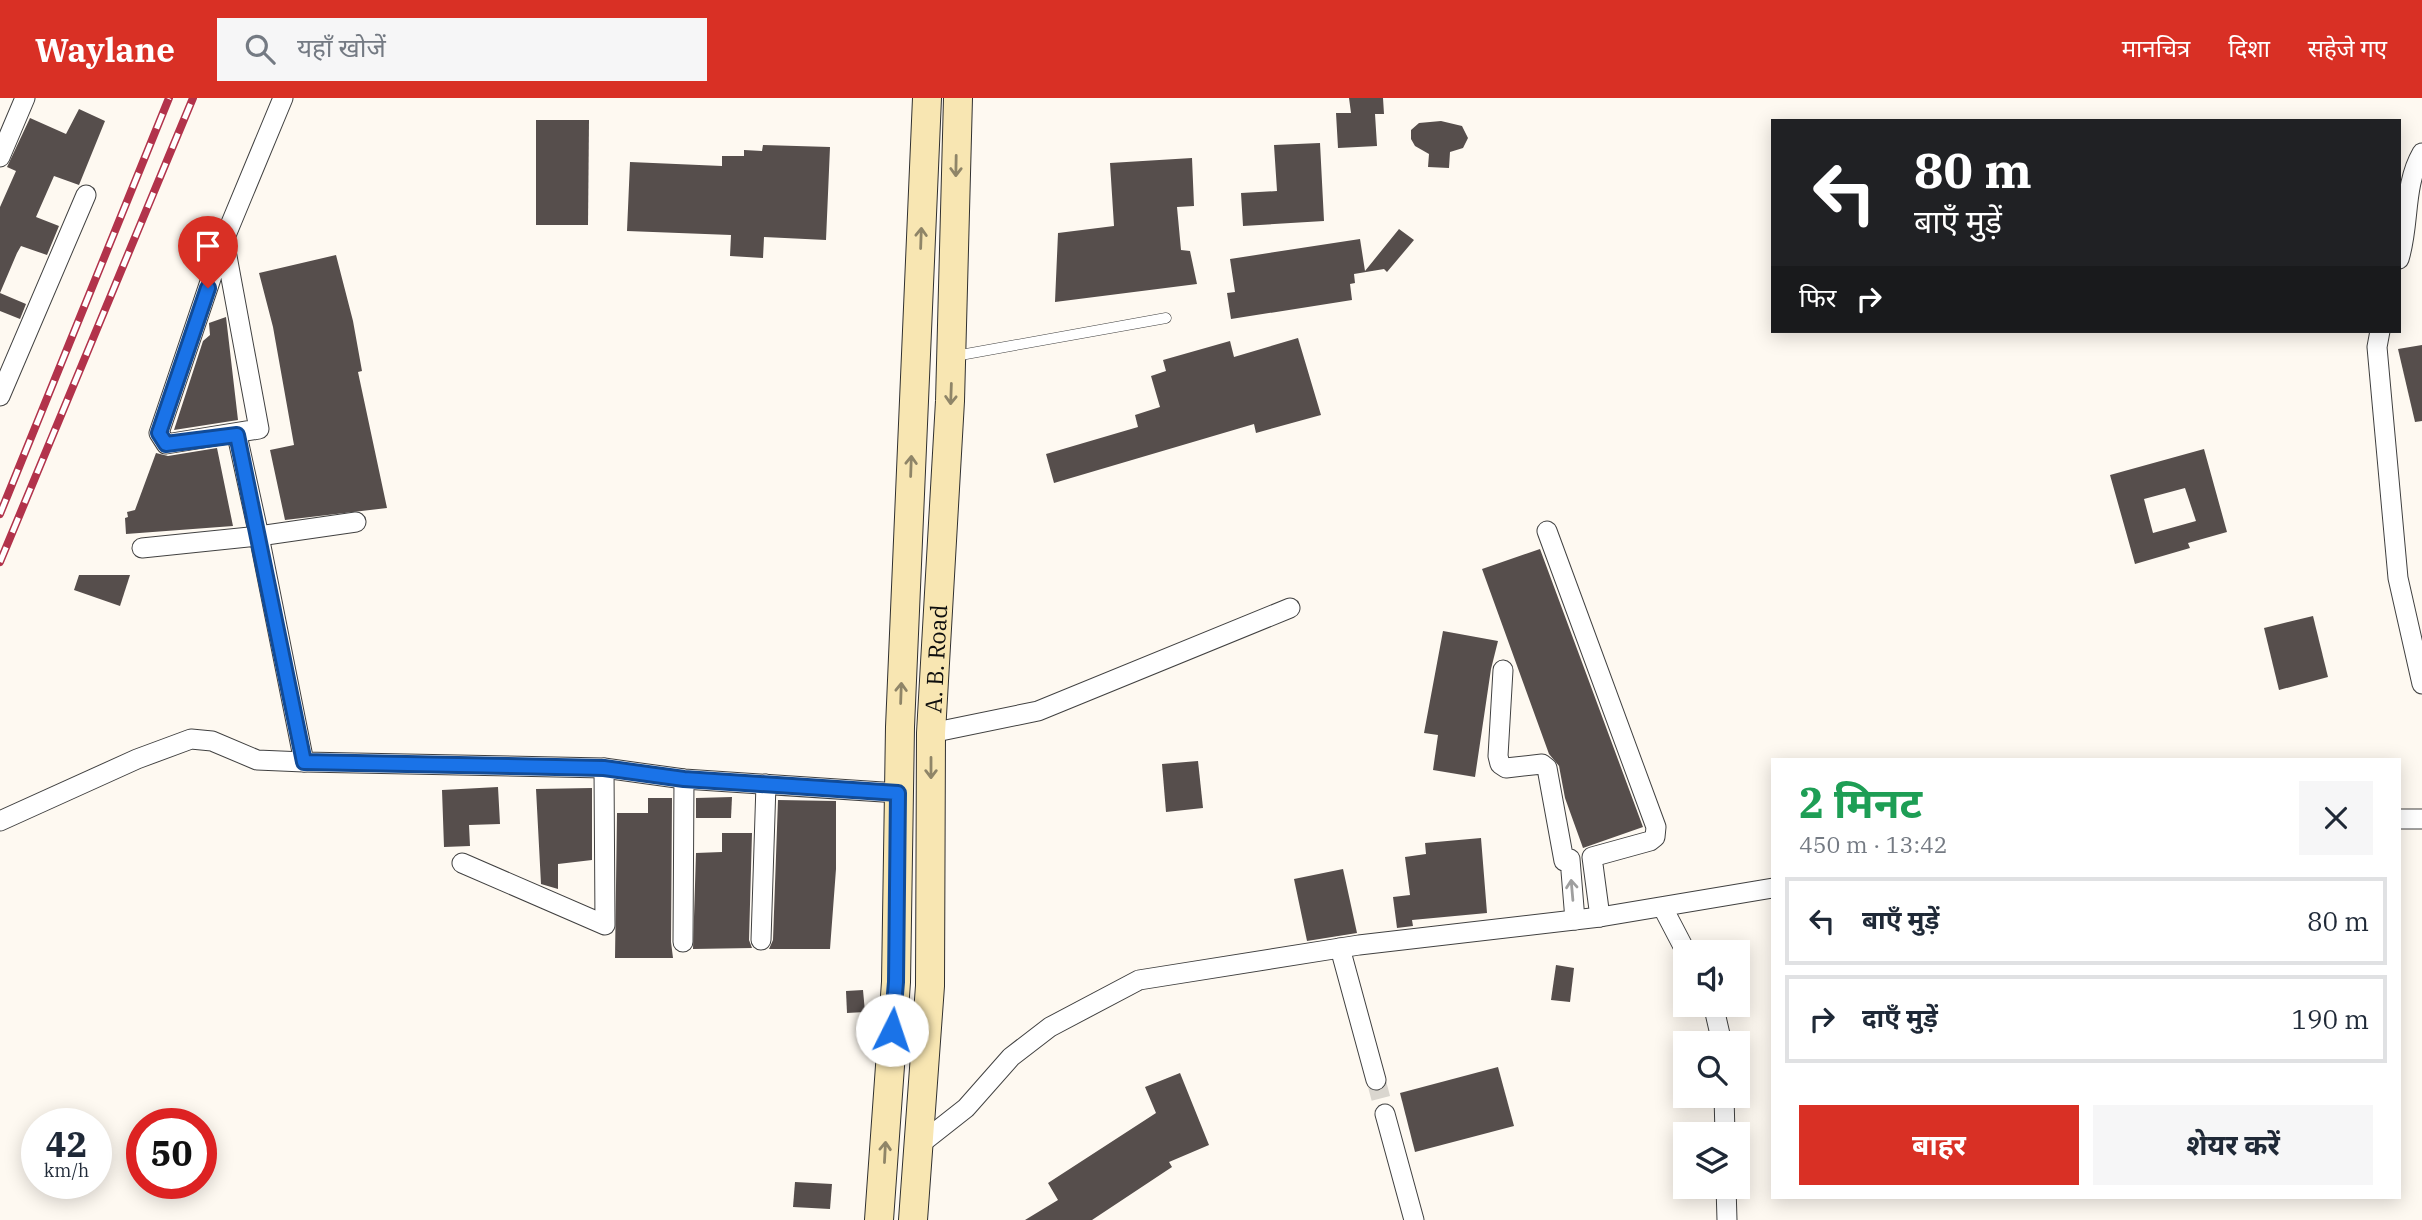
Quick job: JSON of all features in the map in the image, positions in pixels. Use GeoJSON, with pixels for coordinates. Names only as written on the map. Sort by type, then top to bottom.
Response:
{"type":"FeatureCollection","features":[{"type":"Feature","properties":{"kind":"main road","name":"A. B. Road"},"geometry":{"type":"LineString","coordinates":[[879,1220],[896,982],[898,793],[927,98]]}},
{"type":"Feature","properties":{"kind":"main road","name":"A. B. Road"},"geometry":{"type":"LineString","coordinates":[[913,1220],[930,986],[931,733],[951,357],[958,98]]}},
{"type":"Feature","properties":{"kind":"main road"},"geometry":{"type":"LineString","coordinates":[[888,1091],[923,1094]]}},
{"type":"Feature","properties":{"kind":"street"},"geometry":{"type":"LineString","coordinates":[[0,157],[25,98]]}},
{"type":"Feature","properties":{"kind":"street"},"geometry":{"type":"LineString","coordinates":[[224,240],[259,429],[237,435],[166,444],[159,433],[224,240],[283,98]]}},
{"type":"Feature","properties":{"kind":"street"},"geometry":{"type":"LineString","coordinates":[[2401,253],[2407,235],[2408,194],[2422,153]]}},
{"type":"Feature","properties":{"kind":"street"},"geometry":{"type":"LineString","coordinates":[[2408,194],[2422,212]]}},
{"type":"Feature","properties":{"kind":"street"},"geometry":{"type":"LineString","coordinates":[[0,396],[86,195]]}},
{"type":"Feature","properties":{"kind":"street"},"geometry":{"type":"LineString","coordinates":[[2380,333],[2377,347],[2398,578],[2422,684]]}},
{"type":"Feature","properties":{"kind":"street"},"geometry":{"type":"LineString","coordinates":[[237,435],[304,762]]}},
{"type":"Feature","properties":{"kind":"street"},"geometry":{"type":"LineString","coordinates":[[142,548],[259,536],[356,522]]}},
{"type":"Feature","properties":{"kind":"street"},"geometry":{"type":"LineString","coordinates":[[1547,531],[1656,827],[1655,837],[1650,841],[1592,857],[1600,917]]}},
{"type":"Feature","properties":{"kind":"street"},"geometry":{"type":"LineString","coordinates":[[931,733],[1038,711],[1290,608]]}},
{"type":"Feature","properties":{"kind":"street"},"geometry":{"type":"LineString","coordinates":[[1503,670],[1498,756],[1500,764],[1506,768],[1542,764],[1547,768],[1564,861],[1570,859],[1575,920]]}},
{"type":"Feature","properties":{"kind":"street"},"geometry":{"type":"LineString","coordinates":[[0,821],[191,739],[212,741],[272,763],[604,768],[684,779],[898,793]]}},
{"type":"Feature","properties":{"kind":"street"},"geometry":{"type":"LineString","coordinates":[[462,863],[606,925],[604,768]]}},
{"type":"Feature","properties":{"kind":"street"},"geometry":{"type":"LineString","coordinates":[[683,942],[684,779]]}},
{"type":"Feature","properties":{"kind":"street"},"geometry":{"type":"LineString","coordinates":[[761,940],[766,784]]}},
{"type":"Feature","properties":{"kind":"street"},"geometry":{"type":"LineString","coordinates":[[2401,820],[2422,819]]}},
{"type":"Feature","properties":{"kind":"street"},"geometry":{"type":"LineString","coordinates":[[919,1145],[966,1108],[1011,1057],[1050,1027],[1139,980],[1340,948],[1663,908],[1771,888]]}},
{"type":"Feature","properties":{"kind":"street"},"geometry":{"type":"LineString","coordinates":[[1663,908],[1680,940]]}},
{"type":"Feature","properties":{"kind":"street"},"geometry":{"type":"LineString","coordinates":[[1340,948],[1376,1080]]}},
{"type":"Feature","properties":{"kind":"street"},"geometry":{"type":"LineString","coordinates":[[1385,1114],[1414,1220]]}},
{"type":"Feature","properties":{"kind":"street"},"geometry":{"type":"LineString","coordinates":[[1726,1199],[1727,1220]]}},
{"type":"Feature","properties":{"kind":"lane"},"geometry":{"type":"LineString","coordinates":[[951,357],[1166,318]]}},
{"type":"Feature","properties":{"kind":"building"},"geometry":{"type":"Polygon","coordinates":[[[1349,98],[1383,98],[1384,114],[1375,114],[1377,146],[1338,148],[1336,113],[1351,113],[1349,98]]]}},
{"type":"Feature","properties":{"kind":"building"},"geometry":{"type":"Polygon","coordinates":[[[79,109],[105,121],[79,185],[54,176],[36,217],[59,226],[47,255],[21,246],[0,293],[0,207],[16,171],[7,167],[30,118],[66,134],[79,109]]]}},
{"type":"Feature","properties":{"kind":"building"},"geometry":{"type":"Polygon","coordinates":[[[536,120],[589,120],[588,225],[536,225],[536,120]]]}},
{"type":"Feature","properties":{"kind":"building"},"geometry":{"type":"Polygon","coordinates":[[[1441,121],[1462,126],[1468,138],[1463,148],[1450,152],[1449,168],[1428,167],[1429,154],[1415,146],[1411,139],[1411,130],[1419,123],[1441,121]]]}},
{"type":"Feature","properties":{"kind":"building"},"geometry":{"type":"Polygon","coordinates":[[[1320,143],[1324,221],[1243,226],[1241,193],[1277,191],[1274,145],[1320,143]]]}},
{"type":"Feature","properties":{"kind":"building"},"geometry":{"type":"Polygon","coordinates":[[[763,145],[830,147],[826,240],[764,237],[763,258],[730,256],[731,235],[627,231],[630,162],[722,166],[722,156],[744,156],[744,150],[762,151],[763,145]]]}},
{"type":"Feature","properties":{"kind":"building"},"geometry":{"type":"Polygon","coordinates":[[[1192,158],[1194,206],[1177,207],[1181,250],[1190,251],[1197,284],[1055,302],[1058,233],[1114,226],[1110,163],[1192,158]]]}},
{"type":"Feature","properties":{"kind":"building"},"geometry":{"type":"Polygon","coordinates":[[[1399,229],[1414,240],[1387,272],[1384,269],[1354,274],[1355,283],[1350,284],[1352,300],[1231,319],[1227,293],[1235,292],[1230,259],[1360,239],[1365,271],[1399,229]]]}},
{"type":"Feature","properties":{"kind":"building"},"geometry":{"type":"Polygon","coordinates":[[[336,255],[353,321],[362,371],[358,372],[387,508],[285,520],[270,450],[294,445],[273,327],[259,273],[336,255]]]}},
{"type":"Feature","properties":{"kind":"building"},"geometry":{"type":"Polygon","coordinates":[[[0,293],[26,304],[20,319],[0,311],[0,293]]]}},
{"type":"Feature","properties":{"kind":"building"},"geometry":{"type":"Polygon","coordinates":[[[226,317],[238,420],[174,430],[203,341],[210,335],[209,323],[226,317]]]}},
{"type":"Feature","properties":{"kind":"building"},"geometry":{"type":"Polygon","coordinates":[[[1298,338],[1321,415],[1256,433],[1254,424],[1054,483],[1046,454],[1138,427],[1135,415],[1160,407],[1151,376],[1166,371],[1163,360],[1230,341],[1234,357],[1298,338]]]}},
{"type":"Feature","properties":{"kind":"building"},"geometry":{"type":"Polygon","coordinates":[[[2422,345],[2422,421],[2415,422],[2398,349],[2422,345]]]}},
{"type":"Feature","properties":{"kind":"building"},"geometry":{"type":"Polygon","coordinates":[[[217,448],[233,526],[126,534],[127,512],[135,510],[156,453],[168,456],[217,448]]]}},
{"type":"Feature","properties":{"kind":"building"},"geometry":{"type":"Polygon","coordinates":[[[2204,449],[2227,532],[2188,543],[2190,548],[2135,564],[2110,475],[2204,449]],[[2185,488],[2144,499],[2153,533],[2196,521],[2185,488]]]}},
{"type":"Feature","properties":{"kind":"building"},"geometry":{"type":"Polygon","coordinates":[[[1540,549],[1643,827],[1583,848],[1565,798],[1559,766],[1549,754],[1482,569],[1540,549]]]}},
{"type":"Feature","properties":{"kind":"building"},"geometry":{"type":"Polygon","coordinates":[[[79,575],[130,575],[120,606],[74,590],[79,575]]]}},
{"type":"Feature","properties":{"kind":"building"},"geometry":{"type":"Polygon","coordinates":[[[2313,616],[2328,677],[2279,690],[2264,628],[2313,616]]]}},
{"type":"Feature","properties":{"kind":"building"},"geometry":{"type":"Polygon","coordinates":[[[1443,631],[1498,641],[1491,669],[1475,777],[1433,770],[1438,735],[1424,733],[1443,631]]]}},
{"type":"Feature","properties":{"kind":"building"},"geometry":{"type":"Polygon","coordinates":[[[1198,761],[1203,808],[1166,812],[1162,764],[1198,761]]]}},
{"type":"Feature","properties":{"kind":"building"},"geometry":{"type":"Polygon","coordinates":[[[498,787],[500,824],[469,825],[470,846],[444,847],[442,790],[498,787]]]}},
{"type":"Feature","properties":{"kind":"building"},"geometry":{"type":"Polygon","coordinates":[[[592,788],[592,860],[558,864],[558,889],[541,884],[536,789],[592,788]]]}},
{"type":"Feature","properties":{"kind":"building"},"geometry":{"type":"Polygon","coordinates":[[[732,797],[731,818],[696,818],[696,798],[732,797]]]}},
{"type":"Feature","properties":{"kind":"building"},"geometry":{"type":"Polygon","coordinates":[[[648,798],[672,798],[673,958],[615,958],[617,813],[648,813],[648,798]]]}},
{"type":"Feature","properties":{"kind":"building"},"geometry":{"type":"Polygon","coordinates":[[[778,800],[836,801],[836,869],[830,949],[769,949],[773,940],[778,800]]]}},
{"type":"Feature","properties":{"kind":"building"},"geometry":{"type":"Polygon","coordinates":[[[722,833],[752,833],[749,940],[752,948],[693,949],[696,853],[722,852],[722,833]]]}},
{"type":"Feature","properties":{"kind":"building"},"geometry":{"type":"Polygon","coordinates":[[[1481,838],[1487,913],[1412,920],[1413,926],[1397,928],[1393,897],[1410,895],[1405,857],[1426,854],[1425,843],[1481,838]]]}},
{"type":"Feature","properties":{"kind":"building"},"geometry":{"type":"Polygon","coordinates":[[[1343,869],[1357,933],[1307,941],[1294,879],[1343,869]]]}},
{"type":"Feature","properties":{"kind":"building"},"geometry":{"type":"Polygon","coordinates":[[[1556,965],[1574,968],[1570,1002],[1551,1000],[1556,965]]]}},
{"type":"Feature","properties":{"kind":"building"},"geometry":{"type":"Polygon","coordinates":[[[863,990],[865,1012],[847,1013],[846,991],[863,990]]]}},
{"type":"Feature","properties":{"kind":"building"},"geometry":{"type":"Polygon","coordinates":[[[1498,1067],[1514,1126],[1415,1152],[1400,1093],[1498,1067]]]}},
{"type":"Feature","properties":{"kind":"building"},"geometry":{"type":"Polygon","coordinates":[[[1180,1073],[1209,1145],[1169,1162],[1172,1167],[1092,1220],[1025,1220],[1058,1200],[1048,1183],[1156,1113],[1145,1087],[1180,1073]]]}},
{"type":"Feature","properties":{"kind":"building"},"geometry":{"type":"Polygon","coordinates":[[[795,1182],[832,1184],[830,1209],[793,1207],[795,1182]]]}},
{"type":"Feature","properties":{"kind":"tunnel"},"geometry":{"type":"LineString","coordinates":[[1376,1080],[1385,1114]]}},
{"type":"Feature","properties":{"kind":"railway"},"geometry":{"type":"LineString","coordinates":[[0,514],[169,98]]}},
{"type":"Feature","properties":{"kind":"railway"},"geometry":{"type":"LineString","coordinates":[[0,562],[193,98]]}},
{"type":"Feature","properties":{"kind":"route"},"geometry":{"type":"LineString","coordinates":[[208,288],[159,433],[166,444],[237,435],[304,762],[604,768],[684,779],[898,793],[896,982],[892,1030]]}}]}
